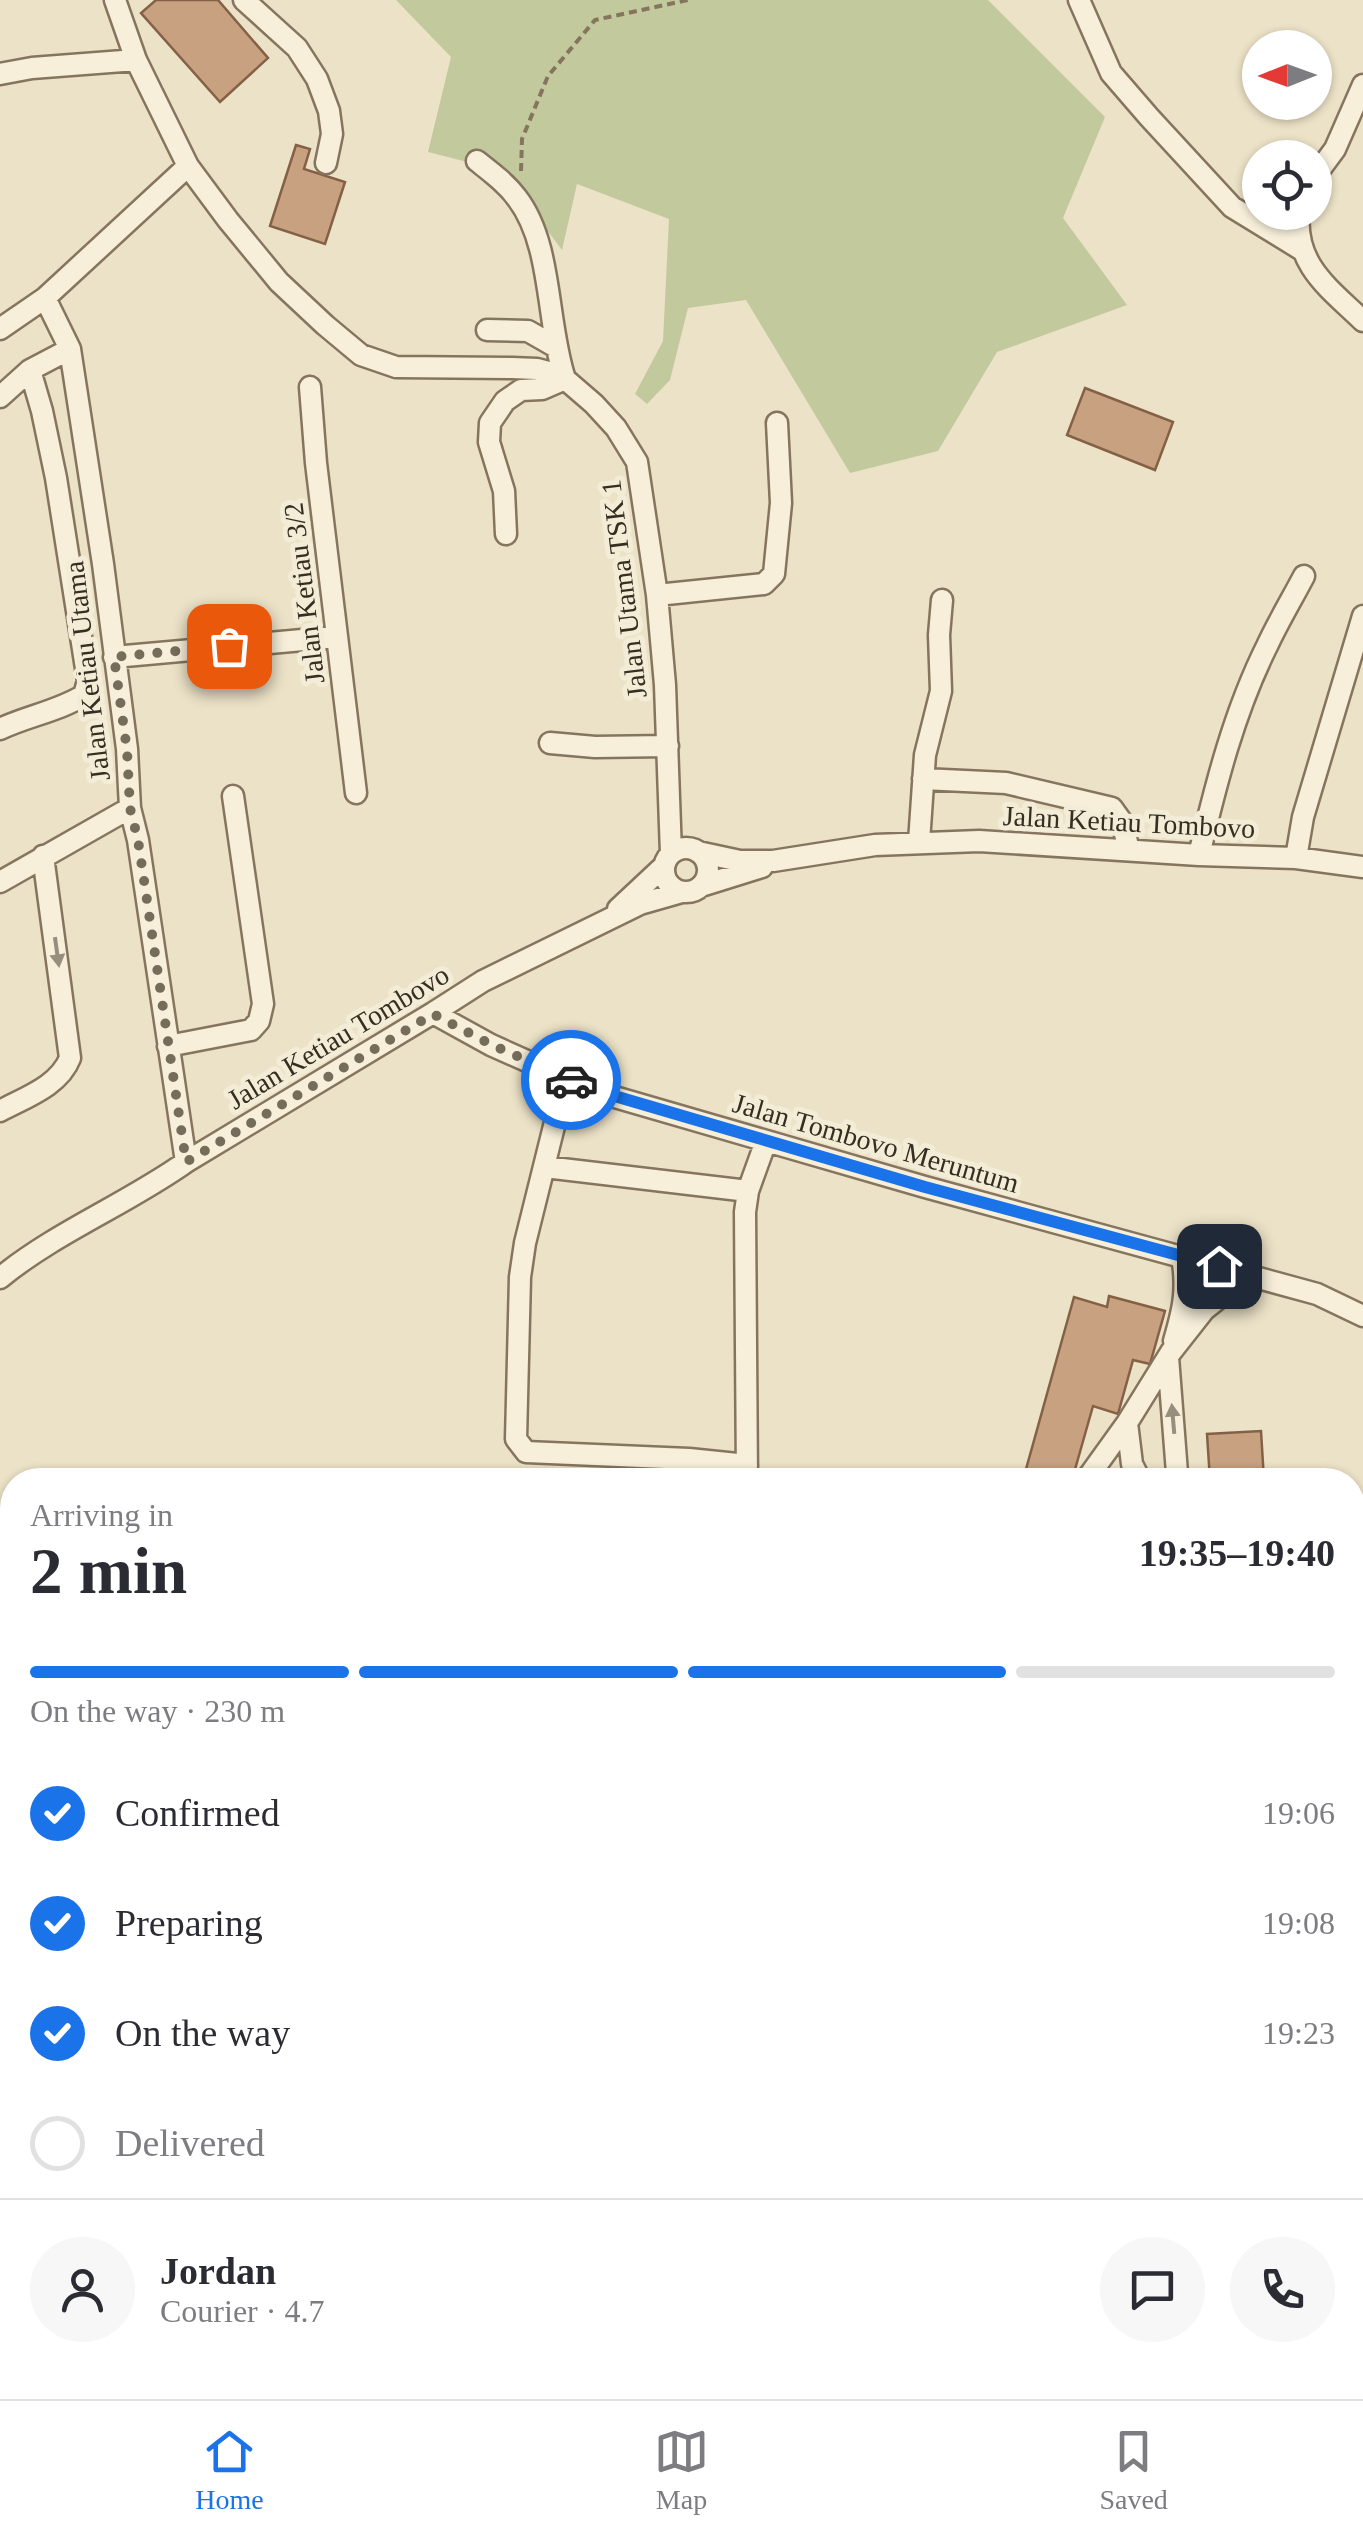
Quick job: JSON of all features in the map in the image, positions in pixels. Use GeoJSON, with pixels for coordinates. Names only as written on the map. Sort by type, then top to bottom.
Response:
{"type":"FeatureCollection","features":[{"type":"Feature","properties":{"kind":"street"},"geometry":{"type":"LineString","coordinates":[[115,0],[136,60],[188,166],[279,282],[360,354],[396,366],[537,369],[565,379]]}},
{"type":"Feature","properties":{"kind":"street"},"geometry":{"type":"LineString","coordinates":[[244,0],[297,48],[317,79],[330,111],[332,134],[326,163]]}},
{"type":"Feature","properties":{"kind":"street"},"geometry":{"type":"LineString","coordinates":[[1079,0],[1111,73],[1149,117],[1232,207],[1302,250]]}},
{"type":"Feature","properties":{"kind":"street"},"geometry":{"type":"LineString","coordinates":[[0,74],[136,60]]}},
{"type":"Feature","properties":{"kind":"street"},"geometry":{"type":"LineString","coordinates":[[1332,153],[1363,84]]}},
{"type":"Feature","properties":{"kind":"street"},"geometry":{"type":"LineString","coordinates":[[477,161],[519,201],[539,238],[556,347],[565,379]]}},
{"type":"Feature","properties":{"kind":"street"},"geometry":{"type":"LineString","coordinates":[[0,329],[45,298],[188,166]]}},
{"type":"Feature","properties":{"kind":"street"},"geometry":{"type":"LineString","coordinates":[[1297,230],[1302,250],[1314,272],[1363,321]]}},
{"type":"Feature","properties":{"kind":"street","name":"Jalan Ketiau Utama"},"geometry":{"type":"LineString","coordinates":[[45,298],[70,349],[103,564],[127,750],[130,808],[186,1162]]}},
{"type":"Feature","properties":{"kind":"street"},"geometry":{"type":"LineString","coordinates":[[487,330],[528,331],[556,347]]}},
{"type":"Feature","properties":{"kind":"street"},"geometry":{"type":"LineString","coordinates":[[0,397],[30,370],[70,349]]}},
{"type":"Feature","properties":{"kind":"street"},"geometry":{"type":"LineString","coordinates":[[0,729],[75,700],[84,694],[88,681],[56,478],[30,370]]}},
{"type":"Feature","properties":{"kind":"street"},"geometry":{"type":"LineString","coordinates":[[506,534],[504,490],[489,442],[490,422],[505,400],[521,390],[542,389],[565,379]]}},
{"type":"Feature","properties":{"kind":"street","name":"Jalan Utama TSK 1"},"geometry":{"type":"LineString","coordinates":[[565,379],[616,428],[636,462],[657,595],[670,775]]}},
{"type":"Feature","properties":{"kind":"street","name":"Jalan Ketiau 3/2"},"geometry":{"type":"LineString","coordinates":[[310,387],[356,793]]}},
{"type":"Feature","properties":{"kind":"street"},"geometry":{"type":"LineString","coordinates":[[657,595],[764,584],[774,574],[782,504],[778,423]]}},
{"type":"Feature","properties":{"kind":"street"},"geometry":{"type":"LineString","coordinates":[[1199,855],[1216,784],[1239,715],[1266,648],[1304,576]]}},
{"type":"Feature","properties":{"kind":"street"},"geometry":{"type":"LineString","coordinates":[[919,842],[925,754],[941,690],[942,600]]}},
{"type":"Feature","properties":{"kind":"street"},"geometry":{"type":"LineString","coordinates":[[1296,858],[1303,818],[1363,616]]}},
{"type":"Feature","properties":{"kind":"street"},"geometry":{"type":"LineString","coordinates":[[114,657],[336,637]]}},
{"type":"Feature","properties":{"kind":"street"},"geometry":{"type":"LineString","coordinates":[[550,743],[668,746]]}},
{"type":"Feature","properties":{"kind":"street"},"geometry":{"type":"LineString","coordinates":[[670,775],[696,851]]}},
{"type":"Feature","properties":{"kind":"street"},"geometry":{"type":"LineString","coordinates":[[668,861],[682,849],[696,851],[708,868],[705,881],[692,889],[676,890],[666,880],[670,775]]}},
{"type":"Feature","properties":{"kind":"street"},"geometry":{"type":"LineString","coordinates":[[923,778],[1006,783],[1112,808],[1122,822],[1130,850]]}},
{"type":"Feature","properties":{"kind":"street"},"geometry":{"type":"LineString","coordinates":[[168,1046],[251,1030],[259,1021],[263,1004],[232,796]]}},
{"type":"Feature","properties":{"kind":"street"},"geometry":{"type":"LineString","coordinates":[[0,882],[130,808]]}},
{"type":"Feature","properties":{"kind":"street","name":"Jalan Ketiau Tombovo"},"geometry":{"type":"LineString","coordinates":[[696,851],[740,861],[773,861],[874,845],[980,840],[1296,858],[1363,867]]}},
{"type":"Feature","properties":{"kind":"street"},"geometry":{"type":"LineString","coordinates":[[0,1111],[56,1080],[70,1058],[44,856]]}},
{"type":"Feature","properties":{"kind":"street","name":"Jalan Ketiau Tombovo"},"geometry":{"type":"LineString","coordinates":[[610,918],[668,861]]}},
{"type":"Feature","properties":{"kind":"street","name":"Jalan Ketiau Tombovo"},"geometry":{"type":"LineString","coordinates":[[0,1278],[62,1236],[165,1177],[483,980],[650,901],[756,870],[773,861]]}},
{"type":"Feature","properties":{"kind":"street","name":"Jalan Tombovo Meruntum"},"geometry":{"type":"LineString","coordinates":[[433,1014],[594,1090],[1317,1294],[1363,1316]]}},
{"type":"Feature","properties":{"kind":"street"},"geometry":{"type":"LineString","coordinates":[[566,1078],[531,1213],[520,1277],[516,1439],[526,1452],[688,1458],[730,1468]]}},
{"type":"Feature","properties":{"kind":"street"},"geometry":{"type":"LineString","coordinates":[[747,1468],[745,1212],[748,1191],[766,1141]]}},
{"type":"Feature","properties":{"kind":"street"},"geometry":{"type":"LineString","coordinates":[[544,1168],[748,1191]]}},
{"type":"Feature","properties":{"kind":"street"},"geometry":{"type":"LineString","coordinates":[[1178,1468],[1169,1355],[1186,1299],[1182,1257]]}},
{"type":"Feature","properties":{"kind":"street"},"geometry":{"type":"LineString","coordinates":[[1095,1468],[1169,1355],[1204,1310],[1248,1275]]}},
{"type":"Feature","properties":{"kind":"street","name":"Jalan Tombovo Meruntum"},"geometry":{"type":"LineString","coordinates":[[1317,1294],[1336,1294],[1363,1302]]}},
{"type":"Feature","properties":{"kind":"street"},"geometry":{"type":"LineString","coordinates":[[1127,1423],[1134,1468]]}},
{"type":"Feature","properties":{"kind":"path"},"geometry":{"type":"LineString","coordinates":[[519,201],[522,139],[548,76],[595,20],[688,0]]}},
{"type":"Feature","properties":{"kind":"green space"},"geometry":{"type":"Polygon","coordinates":[[[396,0],[988,0],[1105,117],[1063,218],[1127,305],[997,352],[938,451],[850,473],[746,300],[688,308],[670,380],[647,404],[635,394],[663,341],[669,219],[577,184],[562,250],[503,171],[428,152],[451,57],[396,0]]]}},
{"type":"Feature","properties":{"kind":"building"},"geometry":{"type":"Polygon","coordinates":[[[156,0],[218,0],[268,58],[220,102],[141,13],[156,0]]]}},
{"type":"Feature","properties":{"kind":"building"},"geometry":{"type":"Polygon","coordinates":[[[296,145],[310,149],[304,169],[345,182],[325,244],[270,226],[296,145]]]}},
{"type":"Feature","properties":{"kind":"building"},"geometry":{"type":"Polygon","coordinates":[[[1085,388],[1173,422],[1155,470],[1067,435],[1085,388]]]}},
{"type":"Feature","properties":{"kind":"building"},"geometry":{"type":"Polygon","coordinates":[[[1109,1296],[1165,1311],[1150,1364],[1133,1360],[1118,1414],[1093,1406],[1075,1468],[1026,1468],[1074,1297],[1107,1307],[1109,1296]]]}},
{"type":"Feature","properties":{"kind":"building"},"geometry":{"type":"Polygon","coordinates":[[[1261,1431],[1263,1468],[1209,1468],[1207,1434],[1261,1431]]]}},
{"type":"Feature","properties":{"kind":"way so far"},"geometry":{"type":"LineString","coordinates":[[229,646],[114,657],[127,750],[130,808],[186,1162],[433,1014],[571,1080]]}},
{"type":"Feature","properties":{"kind":"route"},"geometry":{"type":"LineString","coordinates":[[571,1080],[925,1187],[1219,1266]]}}]}
